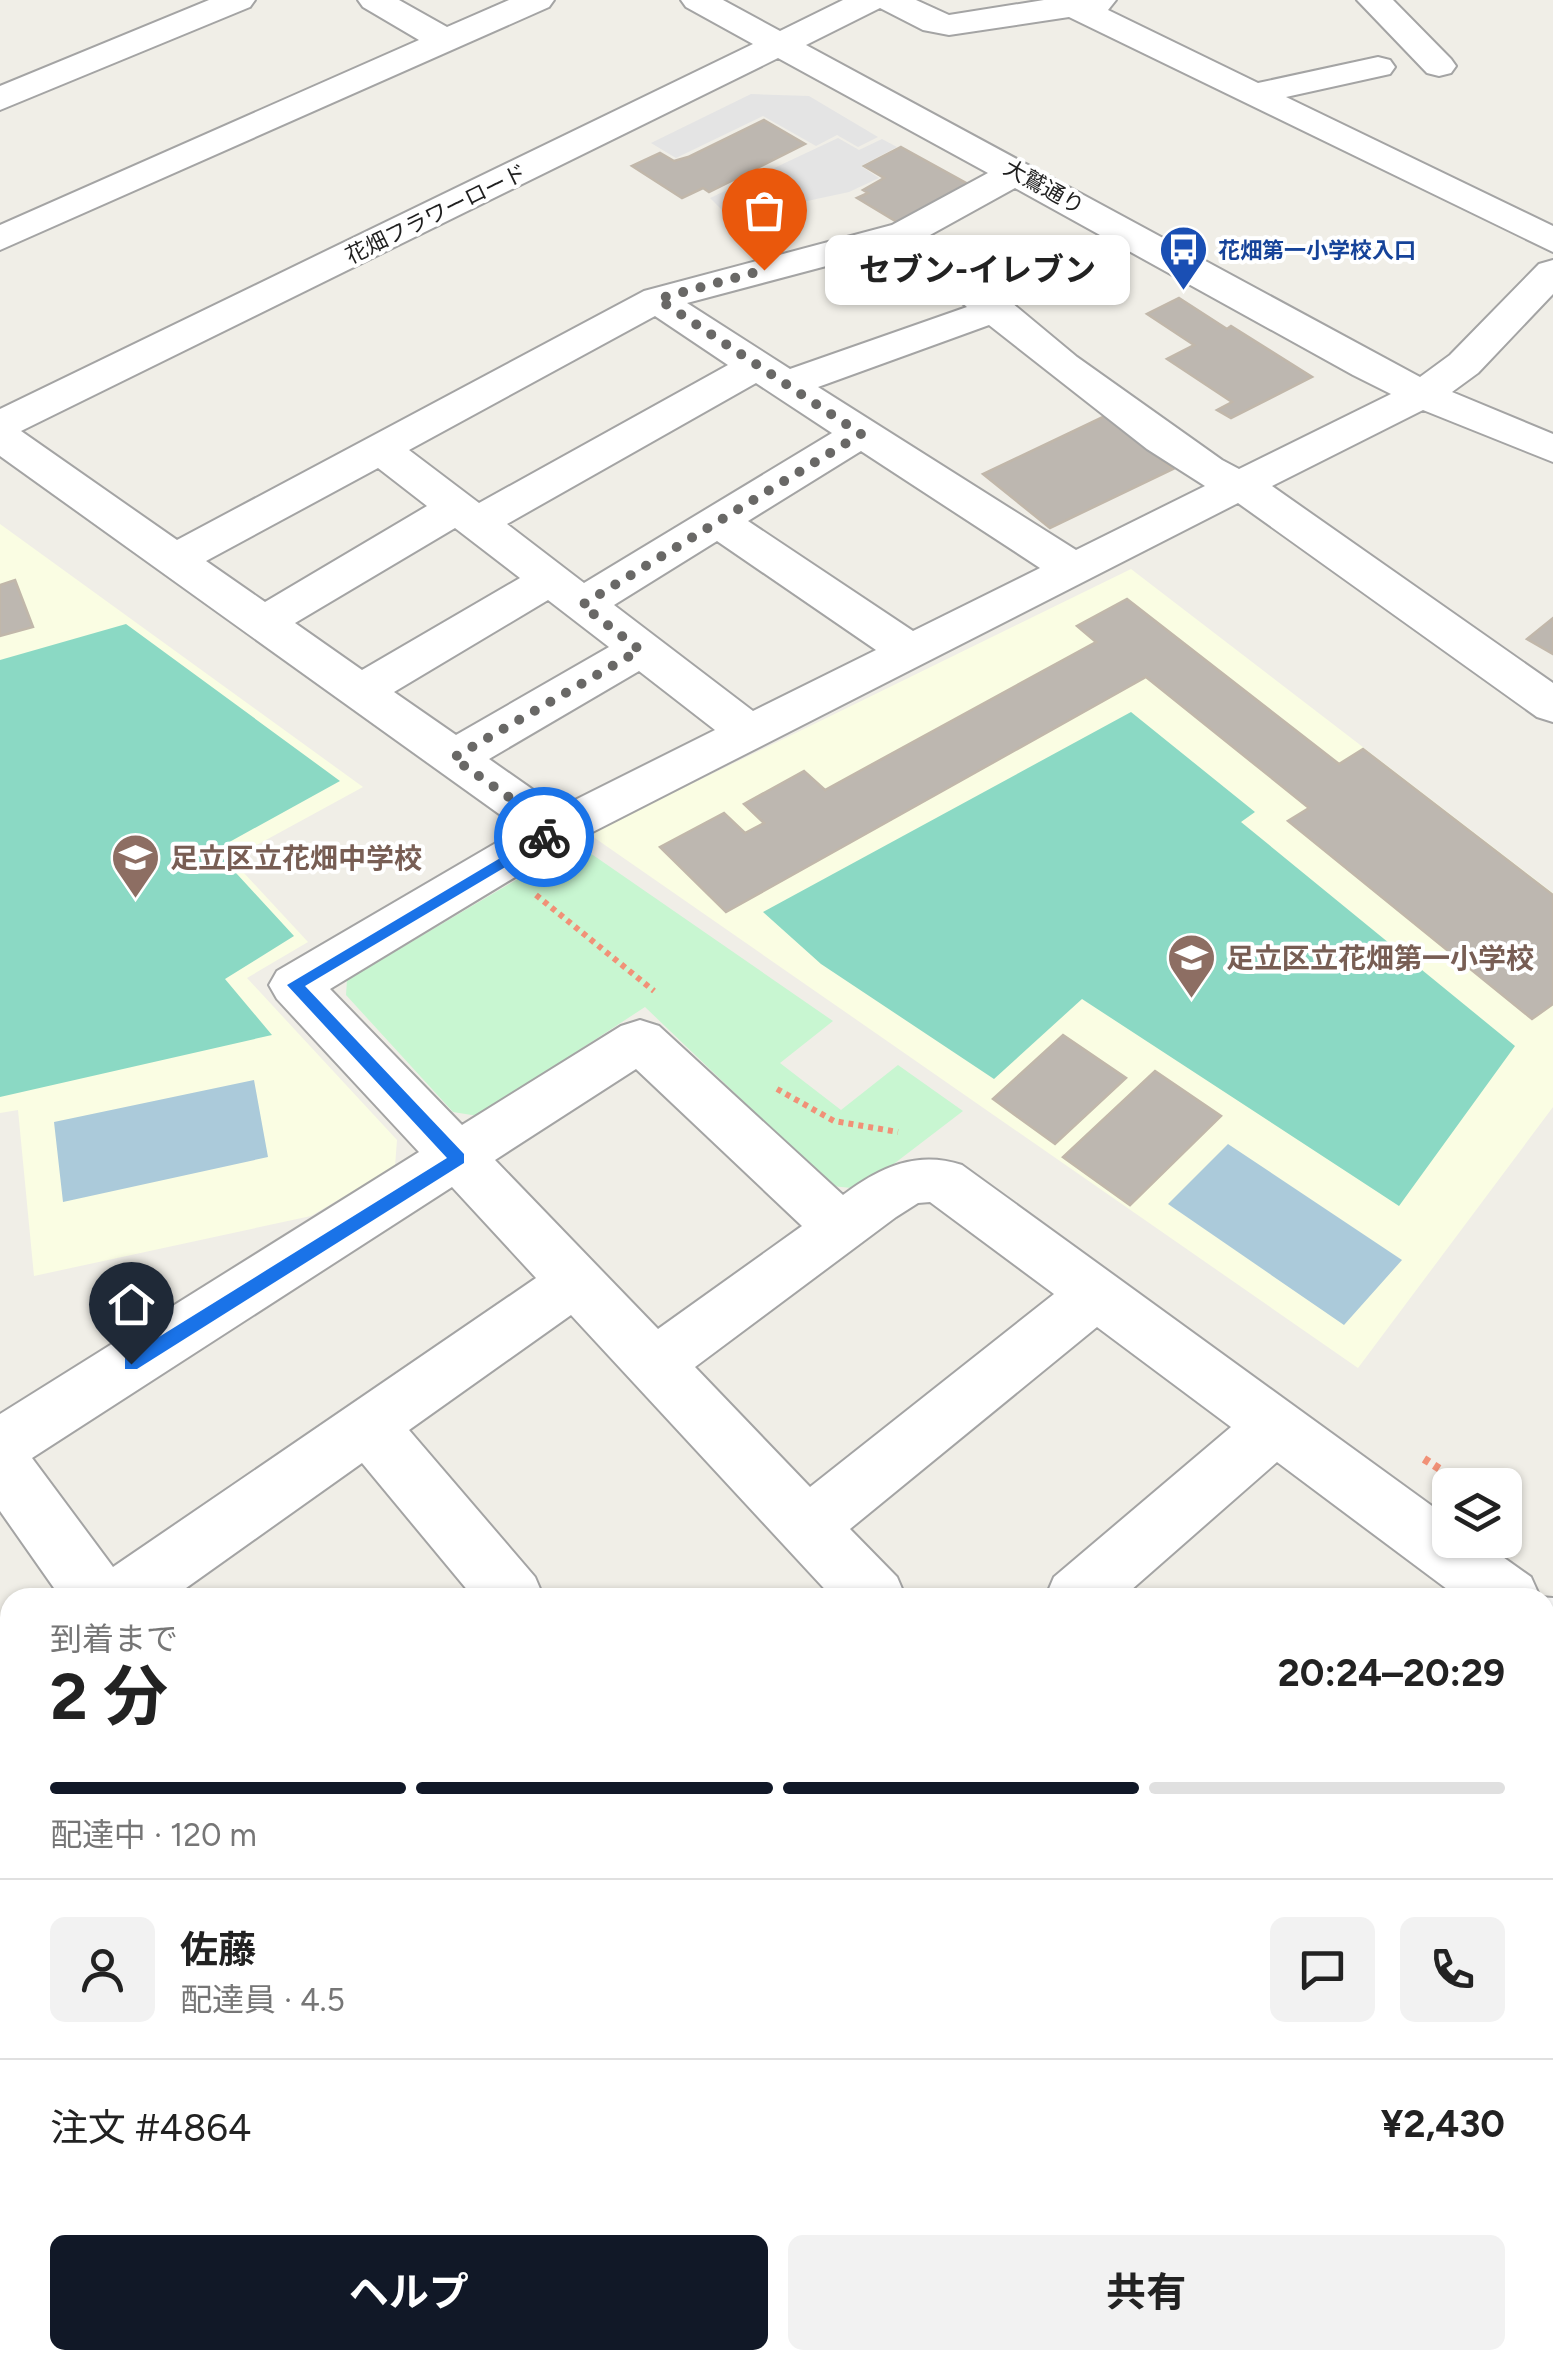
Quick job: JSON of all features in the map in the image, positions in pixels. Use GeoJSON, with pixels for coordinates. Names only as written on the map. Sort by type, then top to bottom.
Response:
{"type":"FeatureCollection","features":[{"type":"Feature","properties":{"kind":"street"},"geometry":{"type":"LineString","coordinates":[[0,99],[238,0]]}},
{"type":"Feature","properties":{"kind":"street"},"geometry":{"type":"LineString","coordinates":[[375,0],[447,42]]}},
{"type":"Feature","properties":{"kind":"street"},"geometry":{"type":"LineString","coordinates":[[0,202],[17,231],[537,0]]}},
{"type":"Feature","properties":{"kind":"street","name":"大鷲通り"},"geometry":{"type":"LineString","coordinates":[[698,0],[1422,394],[1553,449]]}},
{"type":"Feature","properties":{"kind":"street","name":"花畑フラワーロード"},"geometry":{"type":"LineString","coordinates":[[0,424],[870,0]]}},
{"type":"Feature","properties":{"kind":"street"},"geometry":{"type":"LineString","coordinates":[[890,0],[935,23],[949,25],[1067,3],[1118,0]]}},
{"type":"Feature","properties":{"kind":"street"},"geometry":{"type":"LineString","coordinates":[[1374,0],[1439,66]]}},
{"type":"Feature","properties":{"kind":"street"},"geometry":{"type":"LineString","coordinates":[[1067,3],[1553,241]]}},
{"type":"Feature","properties":{"kind":"street"},"geometry":{"type":"LineString","coordinates":[[1259,95],[1282,86],[1378,67]]}},
{"type":"Feature","properties":{"kind":"street"},"geometry":{"type":"LineString","coordinates":[[176,560],[658,299],[905,233],[1018,172]]}},
{"type":"Feature","properties":{"kind":"street"},"geometry":{"type":"LineString","coordinates":[[905,233],[992,311],[1202,470],[1270,502],[1553,706]]}},
{"type":"Feature","properties":{"kind":"street"},"geometry":{"type":"LineString","coordinates":[[865,1588],[295,985],[556,830],[1422,394],[1464,364],[1553,272]]}},
{"type":"Feature","properties":{"kind":"street"},"geometry":{"type":"LineString","coordinates":[[658,299],[1075,570]]}},
{"type":"Feature","properties":{"kind":"street"},"geometry":{"type":"LineString","coordinates":[[264,622],[466,515],[773,374],[992,311]]}},
{"type":"Feature","properties":{"kind":"street"},"geometry":{"type":"LineString","coordinates":[[361,691],[718,520],[861,434]]}},
{"type":"Feature","properties":{"kind":"street"},"geometry":{"type":"LineString","coordinates":[[0,436],[556,830]]}},
{"type":"Feature","properties":{"kind":"street"},"geometry":{"type":"LineString","coordinates":[[380,448],[751,732]]}},
{"type":"Feature","properties":{"kind":"street"},"geometry":{"type":"LineString","coordinates":[[718,520],[912,652]]}},
{"type":"Feature","properties":{"kind":"street"},"geometry":{"type":"LineString","coordinates":[[453,758],[640,650]]}},
{"type":"Feature","properties":{"kind":"street"},"geometry":{"type":"LineString","coordinates":[[0,1446],[640,1040],[841,1228]]}},
{"type":"Feature","properties":{"kind":"street"},"geometry":{"type":"LineString","coordinates":[[656,1364],[908,1181],[929,1178],[944,1182],[1496,1588]]}},
{"type":"Feature","properties":{"kind":"street"},"geometry":{"type":"LineString","coordinates":[[134,1588],[577,1280]]}},
{"type":"Feature","properties":{"kind":"street"},"geometry":{"type":"LineString","coordinates":[[807,1527],[1095,1295]]}},
{"type":"Feature","properties":{"kind":"street"},"geometry":{"type":"LineString","coordinates":[[1088,1588],[1277,1425]]}},
{"type":"Feature","properties":{"kind":"street"},"geometry":{"type":"LineString","coordinates":[[368,1426],[504,1588]]}},
{"type":"Feature","properties":{"kind":"street"},"geometry":{"type":"LineString","coordinates":[[0,1462],[91,1588]]}},
{"type":"Feature","properties":{"kind":"path"},"geometry":{"type":"LineString","coordinates":[[502,862],[527,888],[659,995]]}},
{"type":"Feature","properties":{"kind":"path"},"geometry":{"type":"LineString","coordinates":[[775,1088],[816,1117],[843,1128],[912,1132]]}},
{"type":"Feature","properties":{"kind":"path"},"geometry":{"type":"LineString","coordinates":[[1422,1458],[1438,1468]]}},
{"type":"Feature","properties":{"kind":"shaded area"},"geometry":{"type":"Polygon","coordinates":[[[751,94],[809,96],[878,137],[858,147],[837,135],[816,146],[763,116],[676,158],[651,143],[751,94]]]}},
{"type":"Feature","properties":{"kind":"shaded area"},"geometry":{"type":"Polygon","coordinates":[[[838,138],[859,150],[882,139],[897,147],[861,166],[879,178],[849,192],[784,206],[787,212],[739,227],[710,198],[838,138]]]}},
{"type":"Feature","properties":{"kind":"shaded area","name":"足立区立花畑中学校"},"geometry":{"type":"Polygon","coordinates":[[[0,524],[363,787],[231,859],[308,942],[247,978],[397,1140],[395,1166],[311,1216],[34,1276],[18,1110],[0,1113],[0,524]]]}},
{"type":"Feature","properties":{"kind":"shaded area","name":"足立区立花畑第一小学校"},"geometry":{"type":"Polygon","coordinates":[[[1131,569],[1553,893],[1553,1107],[1358,1368],[589,834],[1131,569]]]}},
{"type":"Feature","properties":{"kind":"green space"},"geometry":{"type":"Polygon","coordinates":[[[126,624],[340,781],[215,850],[294,936],[225,979],[272,1035],[0,1097],[0,660],[126,624]]]}},
{"type":"Feature","properties":{"kind":"green space"},"geometry":{"type":"Polygon","coordinates":[[[1131,712],[1255,812],[1241,822],[1515,1046],[1399,1206],[1082,999],[994,1079],[821,964],[763,912],[1131,712]]]}},
{"type":"Feature","properties":{"kind":"green space"},"geometry":{"type":"Polygon","coordinates":[[[577,844],[833,1021],[780,1063],[841,1110],[898,1065],[963,1111],[861,1189],[832,1186],[645,1007],[478,1116],[453,1112],[346,995],[347,980],[577,844]]]}},
{"type":"Feature","properties":{"kind":"water"},"geometry":{"type":"Polygon","coordinates":[[[254,1080],[268,1157],[63,1202],[54,1122],[254,1080]]]}},
{"type":"Feature","properties":{"kind":"water"},"geometry":{"type":"Polygon","coordinates":[[[1228,1144],[1402,1260],[1344,1325],[1168,1204],[1228,1144]]]}},
{"type":"Feature","properties":{"kind":"building"},"geometry":{"type":"Polygon","coordinates":[[[764,120],[805,144],[709,192],[703,188],[682,198],[632,166],[660,153],[674,161],[688,157],[764,120]]]}},
{"type":"Feature","properties":{"kind":"building"},"geometry":{"type":"Polygon","coordinates":[[[901,147],[968,184],[897,222],[857,198],[884,178],[864,166],[901,147]]]}},
{"type":"Feature","properties":{"kind":"building"},"geometry":{"type":"Polygon","coordinates":[[[1179,298],[1312,377],[1231,418],[1217,410],[1232,402],[1167,359],[1194,345],[1147,314],[1179,298]]]}},
{"type":"Feature","properties":{"kind":"building"},"geometry":{"type":"Polygon","coordinates":[[[1105,416],[1173,469],[1050,528],[983,474],[1105,416]]]}},
{"type":"Feature","properties":{"kind":"building"},"geometry":{"type":"Polygon","coordinates":[[[15,580],[33,627],[0,636],[0,585],[15,580]]]}},
{"type":"Feature","properties":{"kind":"building"},"geometry":{"type":"Polygon","coordinates":[[[1127,599],[1339,764],[1363,749],[1553,895],[1553,1004],[1532,1019],[1288,821],[1309,808],[1146,677],[726,912],[660,847],[724,813],[745,833],[764,823],[744,804],[804,771],[825,790],[1096,642],[1077,626],[1127,599]]]}},
{"type":"Feature","properties":{"kind":"building"},"geometry":{"type":"Polygon","coordinates":[[[1553,618],[1553,654],[1527,639],[1553,618]]]}},
{"type":"Feature","properties":{"kind":"building"},"geometry":{"type":"Polygon","coordinates":[[[1063,1035],[1126,1078],[1055,1144],[993,1099],[1063,1035]]]}},
{"type":"Feature","properties":{"kind":"building"},"geometry":{"type":"Polygon","coordinates":[[[1155,1071],[1221,1116],[1130,1205],[1063,1157],[1155,1071]]]}},
{"type":"Feature","properties":{"kind":"way so far"},"geometry":{"type":"LineString","coordinates":[[544,837],[556,830],[453,758],[640,650],[582,605],[861,434],[658,299],[764,270]]}},
{"type":"Feature","properties":{"kind":"place","name":"セブン-イレブン"},"geometry":{"type":"Point","coordinates":[764,270]}},
{"type":"Feature","properties":{"kind":"place","name":"花畑第一小学校入口"},"geometry":{"type":"Point","coordinates":[1183,292]}},
{"type":"Feature","properties":{"kind":"place","name":"足立区立花畑中学校"},"geometry":{"type":"Point","coordinates":[135,900]}},
{"type":"Feature","properties":{"kind":"place","name":"足立区立花畑第一小学校"},"geometry":{"type":"Point","coordinates":[1191,1000]}},
{"type":"Feature","properties":{"kind":"route"},"geometry":{"type":"LineString","coordinates":[[131,1364],[458,1159],[295,985],[544,837]]}}]}
